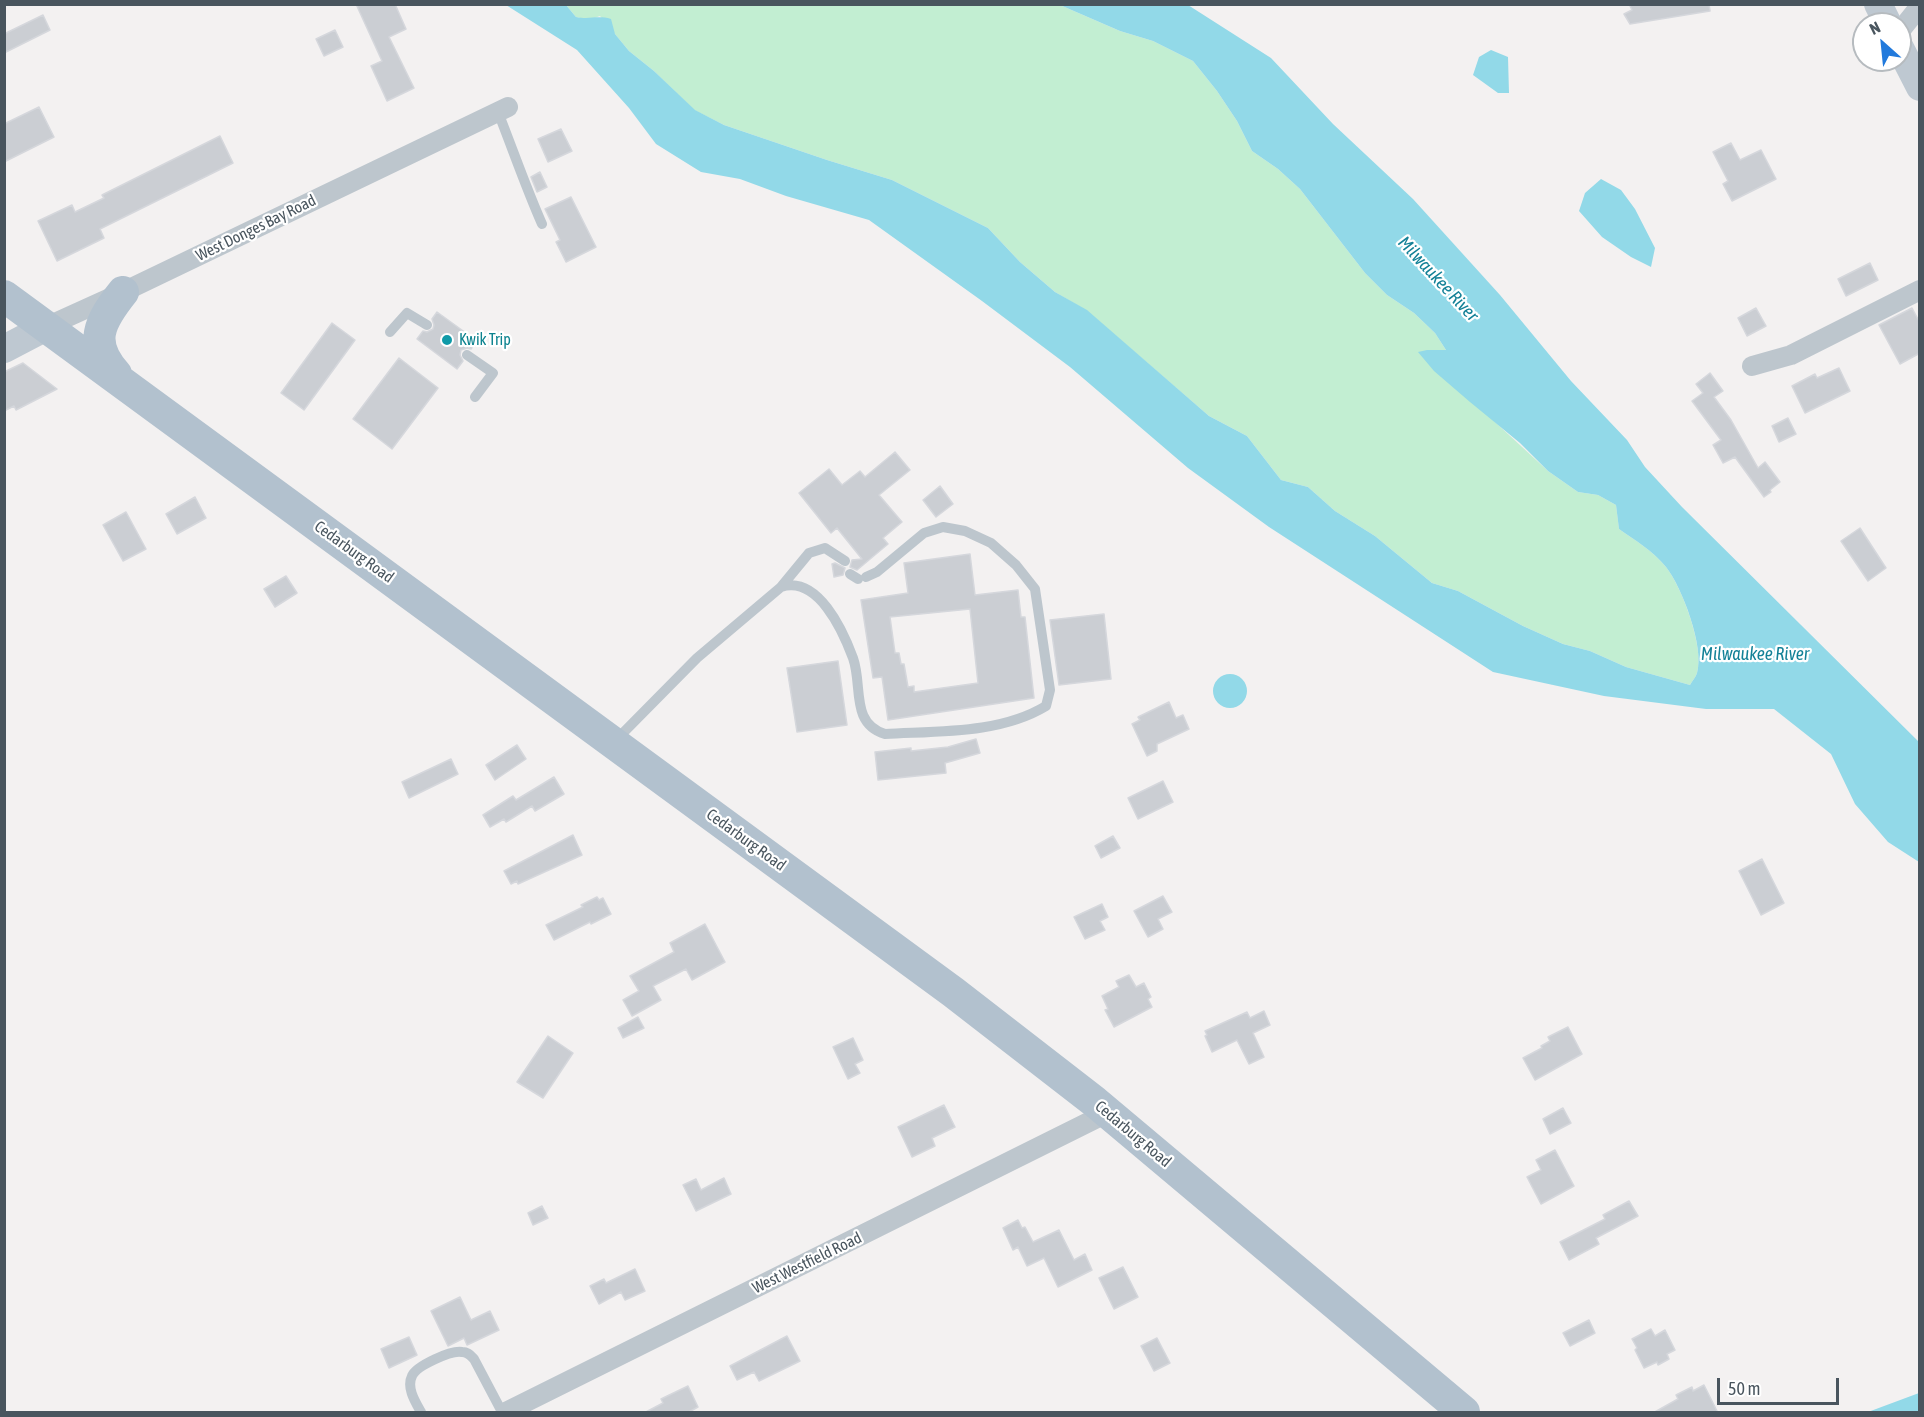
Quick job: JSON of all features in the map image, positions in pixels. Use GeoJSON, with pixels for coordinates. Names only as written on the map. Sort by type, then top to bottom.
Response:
{"type":"FeatureCollection","features":[{"type":"Feature","properties":{"kind":"main road"},"geometry":{"type":"LineString","coordinates":[[123,292],[111,308],[100,332],[104,361],[125,383]]}},
{"type":"Feature","properties":{"kind":"main road","name":"Cedarburg Road"},"geometry":{"type":"LineString","coordinates":[[4,296],[48,326],[953,993],[1107,1113],[1464,1413]]}},
{"type":"Feature","properties":{"kind":"street"},"geometry":{"type":"LineString","coordinates":[[1912,71],[1920,87]]}},
{"type":"Feature","properties":{"kind":"street","name":"West Donges Bay Road"},"geometry":{"type":"LineString","coordinates":[[4,349],[503,110]]}},
{"type":"Feature","properties":{"kind":"street"},"geometry":{"type":"LineString","coordinates":[[1752,366],[1791,355],[1920,290]]}},
{"type":"Feature","properties":{"kind":"street","name":"West Westfield Road"},"geometry":{"type":"LineString","coordinates":[[504,1413],[1107,1113]]}},
{"type":"Feature","properties":{"kind":"lane"},"geometry":{"type":"LineString","coordinates":[[503,110],[524,185],[542,224]]}},
{"type":"Feature","properties":{"kind":"lane"},"geometry":{"type":"LineString","coordinates":[[390,332],[407,313],[427,325]]}},
{"type":"Feature","properties":{"kind":"lane"},"geometry":{"type":"LineString","coordinates":[[467,355],[493,373],[475,397]]}},
{"type":"Feature","properties":{"kind":"lane"},"geometry":{"type":"LineString","coordinates":[[781,586],[790,584],[814,592],[833,615],[854,660],[860,707],[867,723],[874,731],[885,734],[984,727],[1033,714],[1046,706],[1050,690],[1035,589],[1016,565],[991,543],[966,531],[943,527],[924,532],[877,572],[858,577]]}},
{"type":"Feature","properties":{"kind":"lane"},"geometry":{"type":"LineString","coordinates":[[614,743],[696,658],[781,586],[809,553],[825,548],[845,561]]}},
{"type":"Feature","properties":{"kind":"lane"},"geometry":{"type":"LineString","coordinates":[[421,1413],[412,1394],[411,1377],[416,1370],[427,1364],[452,1352],[460,1351],[468,1353],[474,1359],[504,1413]]}},
{"type":"Feature","properties":{"kind":"green space"},"geometry":{"type":"Polygon","coordinates":[[[566,5],[1060,5],[1120,31],[1153,41],[1193,61],[1237,121],[1252,151],[1278,169],[1300,189],[1365,273],[1387,295],[1414,313],[1435,333],[1446,350],[1427,350],[1495,422],[1548,471],[1578,492],[1598,495],[1616,505],[1619,529],[1661,561],[1679,589],[1698,649],[1699,662],[1696,676],[1690,685],[1626,667],[1590,651],[1563,644],[1523,626],[1458,591],[1432,583],[1375,536],[1335,511],[1308,487],[1281,480],[1247,436],[1209,416],[1087,311],[1055,292],[1020,262],[988,228],[892,180],[724,125],[694,110],[654,71],[629,51],[600,16],[589,20],[576,17],[566,5]]]}},
{"type":"Feature","properties":{"kind":"water","name":"Milwaukee River"},"geometry":{"type":"Polygon","coordinates":[[[506,5],[566,5],[576,17],[611,19],[615,34],[629,51],[695,110],[724,125],[892,180],[988,228],[1020,262],[1055,292],[1087,310],[1209,416],[1247,436],[1281,480],[1308,487],[1335,511],[1375,536],[1432,583],[1458,591],[1523,626],[1563,644],[1590,651],[1626,667],[1690,685],[1696,675],[1699,662],[1698,649],[1679,588],[1661,561],[1619,529],[1616,505],[1598,495],[1578,492],[1548,471],[1520,443],[1434,371],[1418,352],[1446,350],[1435,333],[1414,313],[1387,295],[1365,273],[1300,189],[1278,169],[1252,151],[1237,121],[1193,61],[1153,41],[1120,31],[1060,5],[1188,5],[1271,58],[1333,124],[1413,199],[1500,295],[1571,381],[1627,440],[1645,467],[1682,507],[1919,742],[1919,862],[1888,842],[1855,804],[1831,754],[1774,709],[1706,709],[1604,696],[1493,672],[1269,527],[1188,468],[1070,367],[869,220],[786,196],[740,179],[701,172],[656,144],[629,108],[577,50],[506,5]]]}},
{"type":"Feature","properties":{"kind":"water"},"geometry":{"type":"Polygon","coordinates":[[[1491,50],[1508,57],[1509,93],[1498,93],[1473,75],[1479,57],[1491,50]]]}},
{"type":"Feature","properties":{"kind":"water"},"geometry":{"type":"Polygon","coordinates":[[[1601,179],[1621,190],[1635,209],[1655,248],[1651,267],[1631,257],[1602,237],[1579,211],[1585,193],[1601,179]]]}},
{"type":"Feature","properties":{"kind":"water"},"geometry":{"type":"Polygon","coordinates":[[[1230,674],[1242,679],[1247,691],[1242,703],[1230,708],[1218,703],[1213,691],[1218,679],[1230,674]]]}},
{"type":"Feature","properties":{"kind":"water"},"geometry":{"type":"Polygon","coordinates":[[[1919,1393],[1919,1412],[1868,1412],[1919,1393]]]}},
{"type":"Feature","properties":{"kind":"building"},"geometry":{"type":"Polygon","coordinates":[[[356,4],[395,4],[406,29],[389,37],[414,88],[387,101],[371,66],[382,61],[356,4]]]}},
{"type":"Feature","properties":{"kind":"building"},"geometry":{"type":"Polygon","coordinates":[[[1629,4],[1709,4],[1710,11],[1630,24],[1624,14],[1632,10],[1629,4]]]}},
{"type":"Feature","properties":{"kind":"building"},"geometry":{"type":"Polygon","coordinates":[[[43,15],[50,30],[4,53],[4,34],[43,15]]]}},
{"type":"Feature","properties":{"kind":"building"},"geometry":{"type":"Polygon","coordinates":[[[335,30],[343,47],[324,56],[316,39],[335,30]]]}},
{"type":"Feature","properties":{"kind":"building"},"geometry":{"type":"Polygon","coordinates":[[[39,107],[54,137],[4,162],[4,124],[39,107]]]}},
{"type":"Feature","properties":{"kind":"building"},"geometry":{"type":"Polygon","coordinates":[[[561,129],[572,151],[548,162],[538,139],[561,129]]]}},
{"type":"Feature","properties":{"kind":"building"},"geometry":{"type":"Polygon","coordinates":[[[220,136],[233,163],[100,229],[104,238],[57,261],[38,221],[72,205],[75,212],[104,198],[102,195],[220,136]]]}},
{"type":"Feature","properties":{"kind":"building"},"geometry":{"type":"Polygon","coordinates":[[[1731,143],[1740,160],[1761,150],[1776,179],[1732,201],[1723,184],[1728,181],[1713,152],[1731,143]]]}},
{"type":"Feature","properties":{"kind":"building"},"geometry":{"type":"Polygon","coordinates":[[[540,172],[547,187],[537,192],[531,177],[540,172]]]}},
{"type":"Feature","properties":{"kind":"building"},"geometry":{"type":"Polygon","coordinates":[[[571,197],[596,247],[566,262],[556,242],[560,240],[545,209],[571,197]]]}},
{"type":"Feature","properties":{"kind":"building"},"geometry":{"type":"Polygon","coordinates":[[[1870,263],[1878,280],[1846,296],[1838,279],[1870,263]]]}},
{"type":"Feature","properties":{"kind":"building"},"geometry":{"type":"Polygon","coordinates":[[[1756,308],[1766,326],[1747,336],[1738,318],[1756,308]]]}},
{"type":"Feature","properties":{"kind":"building"},"geometry":{"type":"Polygon","coordinates":[[[1912,308],[1920,323],[1920,353],[1900,364],[1879,325],[1912,308]]]}},
{"type":"Feature","properties":{"kind":"building","name":"Kwik Trip"},"geometry":{"type":"Polygon","coordinates":[[[437,312],[477,341],[471,349],[461,350],[460,355],[463,361],[457,369],[417,339],[423,331],[433,329],[432,319],[437,312]]]}},
{"type":"Feature","properties":{"kind":"building"},"geometry":{"type":"Polygon","coordinates":[[[332,323],[355,340],[304,410],[281,393],[332,323]]]}},
{"type":"Feature","properties":{"kind":"building","name":"Kwik Trip"},"geometry":{"type":"Polygon","coordinates":[[[399,358],[438,388],[392,449],[353,419],[399,358]]]}},
{"type":"Feature","properties":{"kind":"building"},"geometry":{"type":"Polygon","coordinates":[[[23,363],[57,389],[16,410],[14,406],[4,411],[4,372],[23,363]]]}},
{"type":"Feature","properties":{"kind":"building"},"geometry":{"type":"Polygon","coordinates":[[[1839,368],[1850,391],[1805,413],[1792,386],[1815,374],[1817,378],[1839,368]]]}},
{"type":"Feature","properties":{"kind":"building"},"geometry":{"type":"Polygon","coordinates":[[[1710,373],[1723,391],[1714,397],[1731,420],[1758,468],[1765,462],[1780,482],[1764,497],[1735,457],[1723,463],[1713,445],[1721,440],[1692,401],[1703,393],[1696,384],[1710,373]]]}},
{"type":"Feature","properties":{"kind":"building"},"geometry":{"type":"Polygon","coordinates":[[[1788,418],[1796,434],[1779,442],[1772,426],[1788,418]]]}},
{"type":"Feature","properties":{"kind":"building"},"geometry":{"type":"Polygon","coordinates":[[[895,452],[910,470],[879,495],[902,522],[883,538],[888,544],[857,570],[850,567],[852,560],[862,559],[837,528],[831,533],[799,493],[829,469],[842,485],[860,471],[865,477],[895,452]]]}},
{"type":"Feature","properties":{"kind":"building"},"geometry":{"type":"Polygon","coordinates":[[[940,486],[953,504],[936,517],[923,500],[940,486]]]}},
{"type":"Feature","properties":{"kind":"building"},"geometry":{"type":"Polygon","coordinates":[[[195,497],[206,518],[177,534],[166,514],[195,497]]]}},
{"type":"Feature","properties":{"kind":"building"},"geometry":{"type":"Polygon","coordinates":[[[126,512],[146,549],[123,561],[103,525],[126,512]]]}},
{"type":"Feature","properties":{"kind":"building"},"geometry":{"type":"Polygon","coordinates":[[[1860,528],[1886,568],[1868,581],[1841,541],[1860,528]]]}},
{"type":"Feature","properties":{"kind":"building"},"geometry":{"type":"Polygon","coordinates":[[[970,554],[975,595],[1018,590],[1021,617],[1025,617],[1034,698],[888,720],[882,677],[873,678],[861,600],[908,593],[904,563],[970,554]],[[970,609],[890,617],[895,653],[899,653],[901,664],[904,664],[908,687],[914,686],[914,692],[978,683],[970,609]]]}},
{"type":"Feature","properties":{"kind":"building"},"geometry":{"type":"Polygon","coordinates":[[[835,563],[845,568],[843,575],[834,577],[832,564],[835,563]]]}},
{"type":"Feature","properties":{"kind":"building"},"geometry":{"type":"Polygon","coordinates":[[[286,576],[297,593],[275,607],[264,589],[286,576]]]}},
{"type":"Feature","properties":{"kind":"building"},"geometry":{"type":"Polygon","coordinates":[[[1104,614],[1111,679],[1059,685],[1050,620],[1104,614]]]}},
{"type":"Feature","properties":{"kind":"building"},"geometry":{"type":"Polygon","coordinates":[[[838,661],[847,725],[797,732],[787,668],[838,661]]]}},
{"type":"Feature","properties":{"kind":"building"},"geometry":{"type":"Polygon","coordinates":[[[1169,702],[1176,718],[1183,715],[1189,729],[1157,744],[1157,751],[1147,756],[1132,724],[1140,720],[1138,717],[1169,702]]]}},
{"type":"Feature","properties":{"kind":"building"},"geometry":{"type":"Polygon","coordinates":[[[976,739],[980,753],[945,763],[946,773],[878,780],[875,752],[948,747],[976,739]]]}},
{"type":"Feature","properties":{"kind":"building"},"geometry":{"type":"Polygon","coordinates":[[[517,745],[526,759],[495,780],[486,765],[517,745]]]}},
{"type":"Feature","properties":{"kind":"building"},"geometry":{"type":"Polygon","coordinates":[[[451,759],[458,774],[409,798],[402,782],[451,759]]]}},
{"type":"Feature","properties":{"kind":"building"},"geometry":{"type":"Polygon","coordinates":[[[554,777],[564,794],[535,811],[532,806],[506,822],[504,819],[490,827],[483,815],[513,796],[516,800],[554,777]]]}},
{"type":"Feature","properties":{"kind":"building"},"geometry":{"type":"Polygon","coordinates":[[[1163,781],[1173,802],[1138,819],[1128,798],[1163,781]]]}},
{"type":"Feature","properties":{"kind":"building"},"geometry":{"type":"Polygon","coordinates":[[[573,835],[582,855],[518,884],[517,881],[511,884],[504,871],[573,835]]]}},
{"type":"Feature","properties":{"kind":"building"},"geometry":{"type":"Polygon","coordinates":[[[1113,836],[1120,848],[1101,858],[1095,846],[1113,836]]]}},
{"type":"Feature","properties":{"kind":"building"},"geometry":{"type":"Polygon","coordinates":[[[1762,859],[1784,903],[1761,915],[1739,871],[1762,859]]]}},
{"type":"Feature","properties":{"kind":"building"},"geometry":{"type":"Polygon","coordinates":[[[1163,896],[1172,912],[1158,919],[1163,929],[1148,937],[1134,911],[1163,896]]]}},
{"type":"Feature","properties":{"kind":"building"},"geometry":{"type":"Polygon","coordinates":[[[597,897],[599,900],[603,898],[611,914],[554,940],[546,925],[583,907],[581,905],[597,897]]]}},
{"type":"Feature","properties":{"kind":"building"},"geometry":{"type":"Polygon","coordinates":[[[1102,904],[1108,917],[1100,921],[1105,930],[1085,939],[1074,917],[1102,904]]]}},
{"type":"Feature","properties":{"kind":"building"},"geometry":{"type":"Polygon","coordinates":[[[705,924],[725,962],[692,980],[686,969],[653,986],[661,1000],[632,1016],[623,1000],[639,991],[630,976],[674,952],[670,943],[705,924]]]}},
{"type":"Feature","properties":{"kind":"building"},"geometry":{"type":"Polygon","coordinates":[[[1129,975],[1136,987],[1144,983],[1151,997],[1148,999],[1152,1007],[1114,1027],[1105,1010],[1108,1009],[1102,996],[1119,987],[1116,981],[1129,975]]]}},
{"type":"Feature","properties":{"kind":"building"},"geometry":{"type":"Polygon","coordinates":[[[1264,1011],[1270,1025],[1253,1033],[1264,1057],[1249,1064],[1237,1040],[1212,1052],[1205,1031],[1247,1012],[1250,1018],[1264,1011]]]}},
{"type":"Feature","properties":{"kind":"building"},"geometry":{"type":"Polygon","coordinates":[[[638,1017],[644,1028],[623,1038],[618,1028],[638,1017]]]}},
{"type":"Feature","properties":{"kind":"building"},"geometry":{"type":"Polygon","coordinates":[[[1568,1027],[1582,1054],[1535,1080],[1523,1058],[1542,1048],[1541,1046],[1550,1041],[1548,1037],[1568,1027]]]}},
{"type":"Feature","properties":{"kind":"building"},"geometry":{"type":"Polygon","coordinates":[[[548,1036],[573,1053],[543,1098],[517,1082],[548,1036]]]}},
{"type":"Feature","properties":{"kind":"building"},"geometry":{"type":"Polygon","coordinates":[[[853,1038],[863,1060],[855,1064],[860,1073],[848,1079],[833,1047],[853,1038]]]}},
{"type":"Feature","properties":{"kind":"building"},"geometry":{"type":"Polygon","coordinates":[[[944,1105],[955,1127],[932,1138],[935,1146],[912,1157],[898,1127],[944,1105]]]}},
{"type":"Feature","properties":{"kind":"building"},"geometry":{"type":"Polygon","coordinates":[[[1563,1108],[1571,1123],[1550,1134],[1543,1119],[1563,1108]]]}},
{"type":"Feature","properties":{"kind":"building"},"geometry":{"type":"Polygon","coordinates":[[[1555,1150],[1574,1186],[1541,1204],[1527,1177],[1541,1170],[1536,1160],[1555,1150]]]}},
{"type":"Feature","properties":{"kind":"building"},"geometry":{"type":"Polygon","coordinates":[[[724,1178],[731,1194],[696,1211],[683,1185],[696,1179],[701,1190],[724,1178]]]}},
{"type":"Feature","properties":{"kind":"building"},"geometry":{"type":"Polygon","coordinates":[[[1629,1201],[1638,1216],[1596,1238],[1599,1244],[1569,1260],[1560,1242],[1605,1219],[1603,1215],[1629,1201]]]}},
{"type":"Feature","properties":{"kind":"building"},"geometry":{"type":"Polygon","coordinates":[[[542,1206],[548,1218],[533,1225],[528,1213],[542,1206]]]}},
{"type":"Feature","properties":{"kind":"building"},"geometry":{"type":"Polygon","coordinates":[[[1018,1220],[1022,1228],[1025,1227],[1033,1242],[1059,1230],[1074,1260],[1085,1254],[1092,1270],[1058,1287],[1044,1258],[1027,1266],[1018,1247],[1013,1250],[1003,1228],[1018,1220]]]}},
{"type":"Feature","properties":{"kind":"building"},"geometry":{"type":"Polygon","coordinates":[[[1123,1267],[1138,1297],[1114,1309],[1099,1278],[1123,1267]]]}},
{"type":"Feature","properties":{"kind":"building"},"geometry":{"type":"Polygon","coordinates":[[[635,1269],[645,1291],[625,1300],[621,1292],[599,1304],[590,1286],[604,1279],[606,1283],[635,1269]]]}},
{"type":"Feature","properties":{"kind":"building"},"geometry":{"type":"Polygon","coordinates":[[[460,1297],[471,1320],[490,1311],[499,1330],[467,1345],[464,1338],[448,1346],[431,1311],[460,1297]]]}},
{"type":"Feature","properties":{"kind":"building"},"geometry":{"type":"Polygon","coordinates":[[[1589,1320],[1595,1333],[1570,1346],[1563,1333],[1589,1320]]]}},
{"type":"Feature","properties":{"kind":"building"},"geometry":{"type":"Polygon","coordinates":[[[1651,1329],[1655,1336],[1665,1330],[1675,1350],[1667,1354],[1669,1359],[1658,1365],[1657,1362],[1644,1368],[1632,1339],[1651,1329]]]}},
{"type":"Feature","properties":{"kind":"building"},"geometry":{"type":"Polygon","coordinates":[[[787,1336],[800,1361],[759,1381],[754,1372],[737,1380],[730,1366],[787,1336]]]}},
{"type":"Feature","properties":{"kind":"building"},"geometry":{"type":"Polygon","coordinates":[[[409,1337],[417,1355],[389,1368],[381,1349],[409,1337]]]}},
{"type":"Feature","properties":{"kind":"building"},"geometry":{"type":"Polygon","coordinates":[[[1157,1338],[1170,1363],[1154,1371],[1141,1346],[1157,1338]]]}},
{"type":"Feature","properties":{"kind":"building"},"geometry":{"type":"Polygon","coordinates":[[[1704,1385],[1718,1413],[1653,1413],[1678,1399],[1676,1395],[1692,1387],[1693,1391],[1704,1385]]]}},
{"type":"Feature","properties":{"kind":"building"},"geometry":{"type":"Polygon","coordinates":[[[688,1386],[698,1407],[687,1413],[644,1413],[663,1403],[661,1399],[688,1386]]]}},
{"type":"Feature","properties":{"kind":"place","name":"Kwik Trip"},"geometry":{"type":"Point","coordinates":[447,340]}}]}
